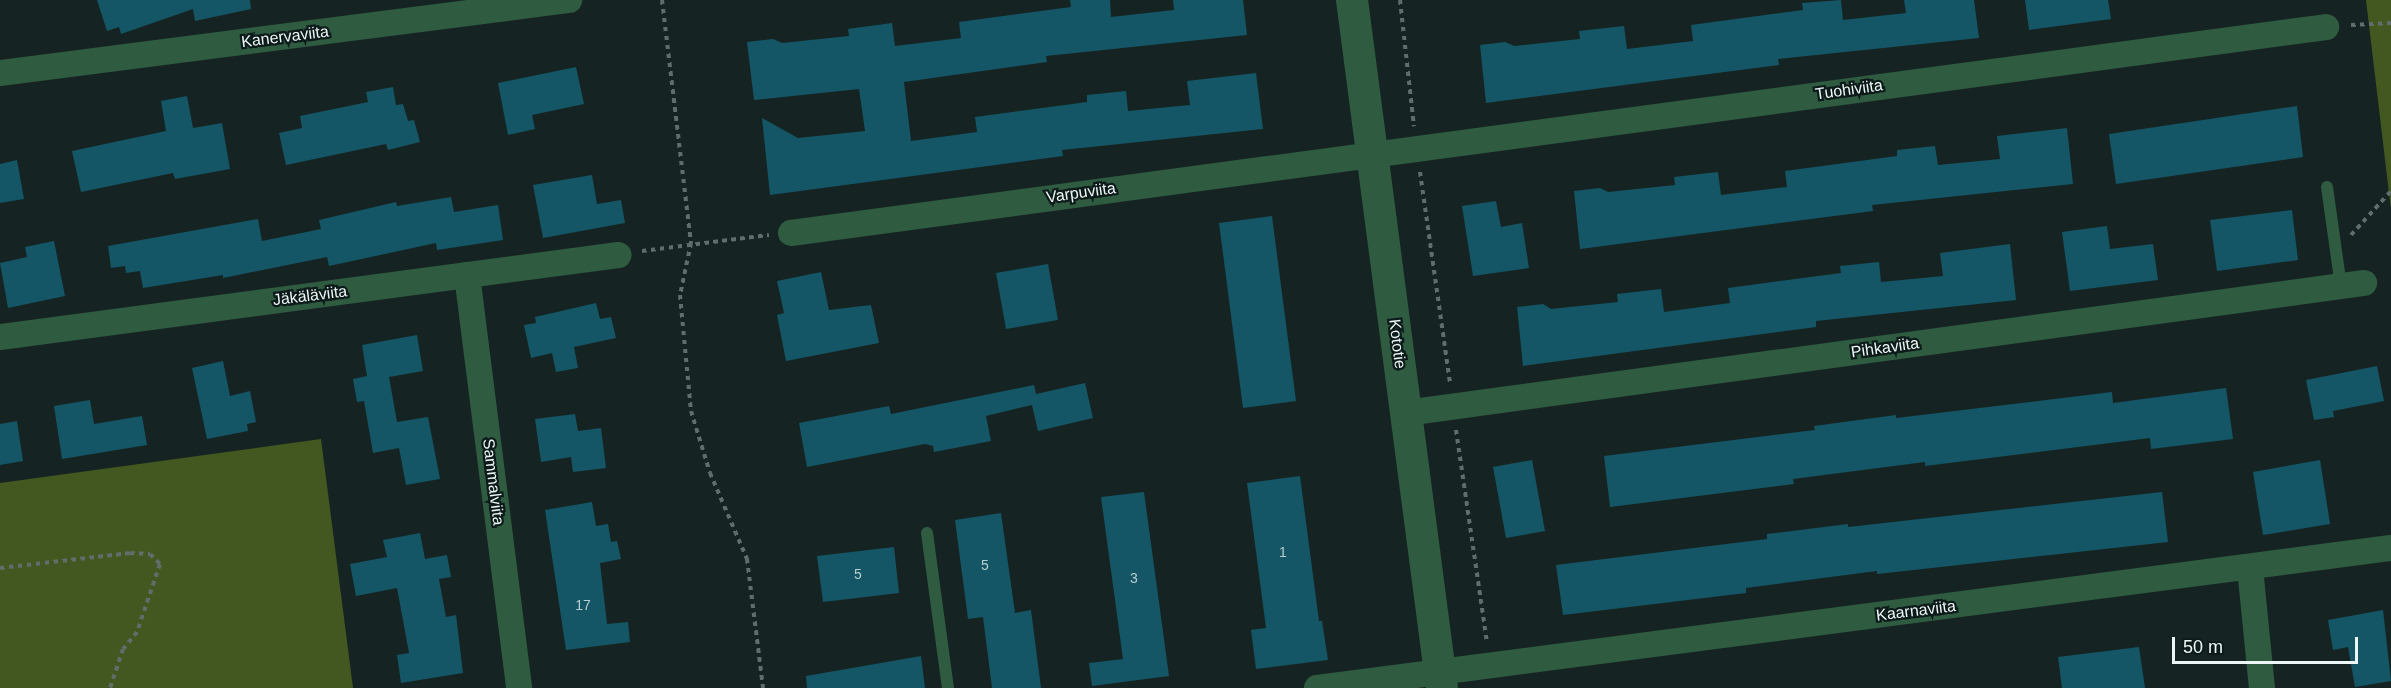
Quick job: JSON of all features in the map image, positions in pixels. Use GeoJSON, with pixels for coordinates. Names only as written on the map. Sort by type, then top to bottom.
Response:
{"type":"FeatureCollection","features":[{"type":"Feature","properties":{"kind":"street","name":"Kanervaviita"},"geometry":{"type":"LineString","coordinates":[[0,73],[569,0]]}},
{"type":"Feature","properties":{"kind":"street","name":"Kototie"},"geometry":{"type":"LineString","coordinates":[[1352,0],[1441,680]]}},
{"type":"Feature","properties":{"kind":"street","name":"Tuohiviita"},"geometry":{"type":"LineString","coordinates":[[1372,154],[2326,27]]}},
{"type":"Feature","properties":{"kind":"street","name":"Varpuviita"},"geometry":{"type":"LineString","coordinates":[[790,233],[1372,154]]}},
{"type":"Feature","properties":{"kind":"street","name":"Jäkäläviita"},"geometry":{"type":"LineString","coordinates":[[0,337],[619,255]]}},
{"type":"Feature","properties":{"kind":"street","name":"Sammalviita"},"geometry":{"type":"LineString","coordinates":[[467,275],[519,688]]}},
{"type":"Feature","properties":{"kind":"street","name":"Pihkaviita"},"geometry":{"type":"LineString","coordinates":[[1406,413],[2352,284]]}},
{"type":"Feature","properties":{"kind":"street","name":"Kaarnaviita"},"geometry":{"type":"LineString","coordinates":[[1317,688],[1441,680],[1490,665],[2391,548]]}},
{"type":"Feature","properties":{"kind":"street"},"geometry":{"type":"LineString","coordinates":[[2250,568],[2262,688]]}},
{"type":"Feature","properties":{"kind":"lane"},"geometry":{"type":"LineString","coordinates":[[2327,187],[2336,250],[2352,284]]}},
{"type":"Feature","properties":{"kind":"lane"},"geometry":{"type":"LineString","coordinates":[[927,533],[948,688]]}},
{"type":"Feature","properties":{"kind":"path"},"geometry":{"type":"LineString","coordinates":[[662,0],[691,243],[680,295],[691,411],[710,472],[747,559],[763,688]]}},
{"type":"Feature","properties":{"kind":"path"},"geometry":{"type":"LineString","coordinates":[[1400,0],[1416,147],[1490,665]]}},
{"type":"Feature","properties":{"kind":"path"},"geometry":{"type":"LineString","coordinates":[[2326,27],[2391,23]]}},
{"type":"Feature","properties":{"kind":"path"},"geometry":{"type":"LineString","coordinates":[[2336,250],[2391,191]]}},
{"type":"Feature","properties":{"kind":"path"},"geometry":{"type":"LineString","coordinates":[[619,255],[691,243],[790,233]]}},
{"type":"Feature","properties":{"kind":"path"},"geometry":{"type":"LineString","coordinates":[[0,568],[130,553],[150,554],[160,564],[137,632],[123,649],[110,688]]}},
{"type":"Feature","properties":{"kind":"green space"},"geometry":{"type":"Polygon","coordinates":[[[2366,0],[2391,0],[2391,209],[2389,193],[2366,0]]]}},
{"type":"Feature","properties":{"kind":"green space"},"geometry":{"type":"Polygon","coordinates":[[[321,439],[353,688],[0,688],[0,483],[321,439]]]}},
{"type":"Feature","properties":{"kind":"building"},"geometry":{"type":"Polygon","coordinates":[[[97,0],[250,0],[251,9],[195,21],[193,9],[121,34],[119,27],[107,31],[97,0]]]}},
{"type":"Feature","properties":{"kind":"building"},"geometry":{"type":"Polygon","coordinates":[[[1070,0],[1110,0],[1111,17],[1174,10],[1173,0],[1243,0],[1247,35],[1046,56],[1047,62],[904,82],[911,141],[977,132],[975,117],[1087,102],[1087,95],[1126,91],[1128,111],[1190,105],[1187,81],[1256,73],[1263,129],[1062,150],[1063,156],[770,195],[762,118],[798,138],[865,131],[859,89],[754,100],[747,42],[773,39],[782,43],[849,36],[848,29],[892,23],[895,46],[961,38],[959,22],[1071,7],[1070,0]]]}},
{"type":"Feature","properties":{"kind":"building"},"geometry":{"type":"Polygon","coordinates":[[[1841,0],[1843,20],[1906,13],[1904,0],[1974,0],[1979,38],[1778,59],[1779,65],[1486,103],[1480,45],[1505,42],[1514,46],[1580,39],[1579,31],[1624,26],[1627,49],[1693,41],[1691,25],[1803,10],[1802,3],[1841,0]]]}},
{"type":"Feature","properties":{"kind":"building"},"geometry":{"type":"Polygon","coordinates":[[[2025,0],[2108,0],[2111,19],[2029,30],[2025,0]]]}},
{"type":"Feature","properties":{"kind":"building"},"geometry":{"type":"Polygon","coordinates":[[[576,67],[584,104],[532,115],[535,129],[508,135],[498,83],[576,67]]]}},
{"type":"Feature","properties":{"kind":"building"},"geometry":{"type":"Polygon","coordinates":[[[393,87],[396,105],[403,104],[408,121],[414,120],[420,142],[388,150],[386,144],[286,165],[279,133],[302,128],[300,116],[368,102],[366,92],[393,87]]]}},
{"type":"Feature","properties":{"kind":"building"},"geometry":{"type":"Polygon","coordinates":[[[187,96],[193,128],[222,123],[230,169],[175,179],[173,173],[81,192],[72,151],[166,131],[161,101],[187,96]]]}},
{"type":"Feature","properties":{"kind":"building"},"geometry":{"type":"Polygon","coordinates":[[[2297,106],[2303,157],[2116,184],[2109,134],[2297,106]]]}},
{"type":"Feature","properties":{"kind":"building"},"geometry":{"type":"Polygon","coordinates":[[[2067,128],[2073,184],[1872,205],[1873,211],[1580,249],[1574,191],[1600,188],[1608,192],[1675,185],[1674,177],[1718,172],[1721,195],[1787,187],[1785,171],[1897,156],[1897,150],[1935,146],[1938,165],[2000,159],[1997,136],[2067,128]]]}},
{"type":"Feature","properties":{"kind":"building"},"geometry":{"type":"Polygon","coordinates":[[[17,160],[24,199],[0,203],[0,164],[17,160]]]}},
{"type":"Feature","properties":{"kind":"building"},"geometry":{"type":"Polygon","coordinates":[[[592,175],[597,204],[621,200],[625,223],[543,238],[533,185],[592,175]]]}},
{"type":"Feature","properties":{"kind":"building"},"geometry":{"type":"Polygon","coordinates":[[[451,197],[454,212],[498,205],[503,240],[437,250],[436,243],[329,266],[327,257],[223,278],[223,275],[143,288],[140,271],[126,273],[125,266],[111,268],[108,246],[258,219],[262,241],[321,229],[319,220],[396,202],[397,206],[451,197]]]}},
{"type":"Feature","properties":{"kind":"building"},"geometry":{"type":"Polygon","coordinates":[[[1496,201],[1501,227],[1522,223],[1529,268],[1473,276],[1462,206],[1496,201]]]}},
{"type":"Feature","properties":{"kind":"building"},"geometry":{"type":"Polygon","coordinates":[[[2292,210],[2298,260],[2217,271],[2210,220],[2292,210]]]}},
{"type":"Feature","properties":{"kind":"building"},"geometry":{"type":"Polygon","coordinates":[[[1272,216],[1296,401],[1243,408],[1219,223],[1272,216]]]}},
{"type":"Feature","properties":{"kind":"building"},"geometry":{"type":"Polygon","coordinates":[[[2107,226],[2110,249],[2153,244],[2158,280],[2070,291],[2062,232],[2107,226]]]}},
{"type":"Feature","properties":{"kind":"building"},"geometry":{"type":"Polygon","coordinates":[[[54,241],[65,296],[8,308],[0,263],[27,257],[25,247],[54,241]]]}},
{"type":"Feature","properties":{"kind":"building"},"geometry":{"type":"Polygon","coordinates":[[[2010,244],[2016,300],[1816,321],[1816,327],[1523,366],[1517,307],[1543,304],[1551,309],[1618,302],[1617,294],[1661,289],[1664,312],[1730,303],[1728,288],[1841,273],[1840,266],[1879,262],[1881,282],[1943,276],[1940,253],[2010,244]]]}},
{"type":"Feature","properties":{"kind":"building"},"geometry":{"type":"Polygon","coordinates":[[[1048,264],[1058,320],[1006,329],[996,273],[1048,264]]]}},
{"type":"Feature","properties":{"kind":"building"},"geometry":{"type":"Polygon","coordinates":[[[821,272],[829,310],[871,305],[879,343],[786,361],[777,315],[784,313],[777,281],[821,272]]]}},
{"type":"Feature","properties":{"kind":"building"},"geometry":{"type":"Polygon","coordinates":[[[596,303],[600,319],[611,317],[616,338],[574,347],[578,368],[556,372],[552,353],[531,358],[524,325],[536,323],[535,317],[596,303]]]}},
{"type":"Feature","properties":{"kind":"building"},"geometry":{"type":"Polygon","coordinates":[[[417,335],[423,371],[389,377],[397,422],[428,417],[440,479],[406,485],[399,448],[373,453],[364,401],[357,402],[353,379],[367,376],[362,345],[417,335]]]}},
{"type":"Feature","properties":{"kind":"building"},"geometry":{"type":"Polygon","coordinates":[[[223,361],[230,396],[250,391],[256,422],[247,424],[248,431],[207,439],[192,368],[223,361]]]}},
{"type":"Feature","properties":{"kind":"building"},"geometry":{"type":"Polygon","coordinates":[[[2377,366],[2384,401],[2333,411],[2334,417],[2314,420],[2306,380],[2377,366]]]}},
{"type":"Feature","properties":{"kind":"building"},"geometry":{"type":"Polygon","coordinates":[[[1085,383],[1093,418],[1038,431],[1032,405],[986,416],[991,441],[934,452],[933,446],[925,444],[807,467],[799,423],[889,406],[891,414],[1034,385],[1036,394],[1085,383]]]}},
{"type":"Feature","properties":{"kind":"building"},"geometry":{"type":"Polygon","coordinates":[[[2226,388],[2233,439],[2151,449],[2150,438],[1925,466],[1925,462],[1793,479],[1794,484],[1610,507],[1604,456],[1815,430],[1814,426],[1896,415],[1896,418],[2112,392],[2113,403],[2226,388]]]}},
{"type":"Feature","properties":{"kind":"building"},"geometry":{"type":"Polygon","coordinates":[[[90,400],[94,424],[142,416],[147,445],[62,459],[54,406],[90,400]]]}},
{"type":"Feature","properties":{"kind":"building"},"geometry":{"type":"Polygon","coordinates":[[[575,414],[578,431],[601,428],[606,468],[573,472],[571,457],[541,462],[535,419],[575,414]]]}},
{"type":"Feature","properties":{"kind":"building"},"geometry":{"type":"Polygon","coordinates":[[[17,421],[23,461],[0,465],[0,424],[17,421]]]}},
{"type":"Feature","properties":{"kind":"building"},"geometry":{"type":"Polygon","coordinates":[[[1532,460],[1545,531],[1506,538],[1493,467],[1532,460]]]}},
{"type":"Feature","properties":{"kind":"building"},"geometry":{"type":"Polygon","coordinates":[[[2320,460],[2330,524],[2263,535],[2253,472],[2320,460]]]}},
{"type":"Feature","properties":{"kind":"building"},"geometry":{"type":"Polygon","coordinates":[[[1300,476],[1319,621],[1322,621],[1328,660],[1256,669],[1251,630],[1266,628],[1247,483],[1300,476]]]}},
{"type":"Feature","properties":{"kind":"building"},"geometry":{"type":"Polygon","coordinates":[[[1144,492],[1169,676],[1092,686],[1089,663],[1123,659],[1101,497],[1144,492]]]}},
{"type":"Feature","properties":{"kind":"building"},"geometry":{"type":"Polygon","coordinates":[[[2162,492],[2168,542],[1877,574],[1877,571],[1746,588],[1746,593],[1563,615],[1556,565],[1767,539],[1767,534],[1848,524],[1848,527],[2162,492]]]}},
{"type":"Feature","properties":{"kind":"building"},"geometry":{"type":"Polygon","coordinates":[[[592,502],[596,526],[608,524],[611,542],[617,541],[621,559],[600,563],[607,624],[628,622],[630,642],[566,650],[545,510],[592,502]]]}},
{"type":"Feature","properties":{"kind":"building"},"geometry":{"type":"Polygon","coordinates":[[[1001,513],[1015,613],[1031,610],[1041,688],[992,688],[983,617],[968,619],[955,520],[1001,513]]]}},
{"type":"Feature","properties":{"kind":"building"},"geometry":{"type":"Polygon","coordinates":[[[420,533],[425,559],[447,555],[451,577],[439,579],[446,617],[456,615],[463,673],[401,683],[397,655],[409,653],[397,588],[356,596],[350,564],[387,557],[383,540],[420,533]]]}},
{"type":"Feature","properties":{"kind":"building"},"geometry":{"type":"Polygon","coordinates":[[[894,547],[899,593],[823,602],[817,556],[894,547]]]}},
{"type":"Feature","properties":{"kind":"building"},"geometry":{"type":"Polygon","coordinates":[[[2383,610],[2391,681],[2355,687],[2348,647],[2333,650],[2328,620],[2383,610]]]}},
{"type":"Feature","properties":{"kind":"building"},"geometry":{"type":"Polygon","coordinates":[[[2139,647],[2145,688],[2062,688],[2058,657],[2139,647]]]}},
{"type":"Feature","properties":{"kind":"building"},"geometry":{"type":"Polygon","coordinates":[[[921,656],[925,688],[807,688],[806,676],[921,656]]]}}]}
